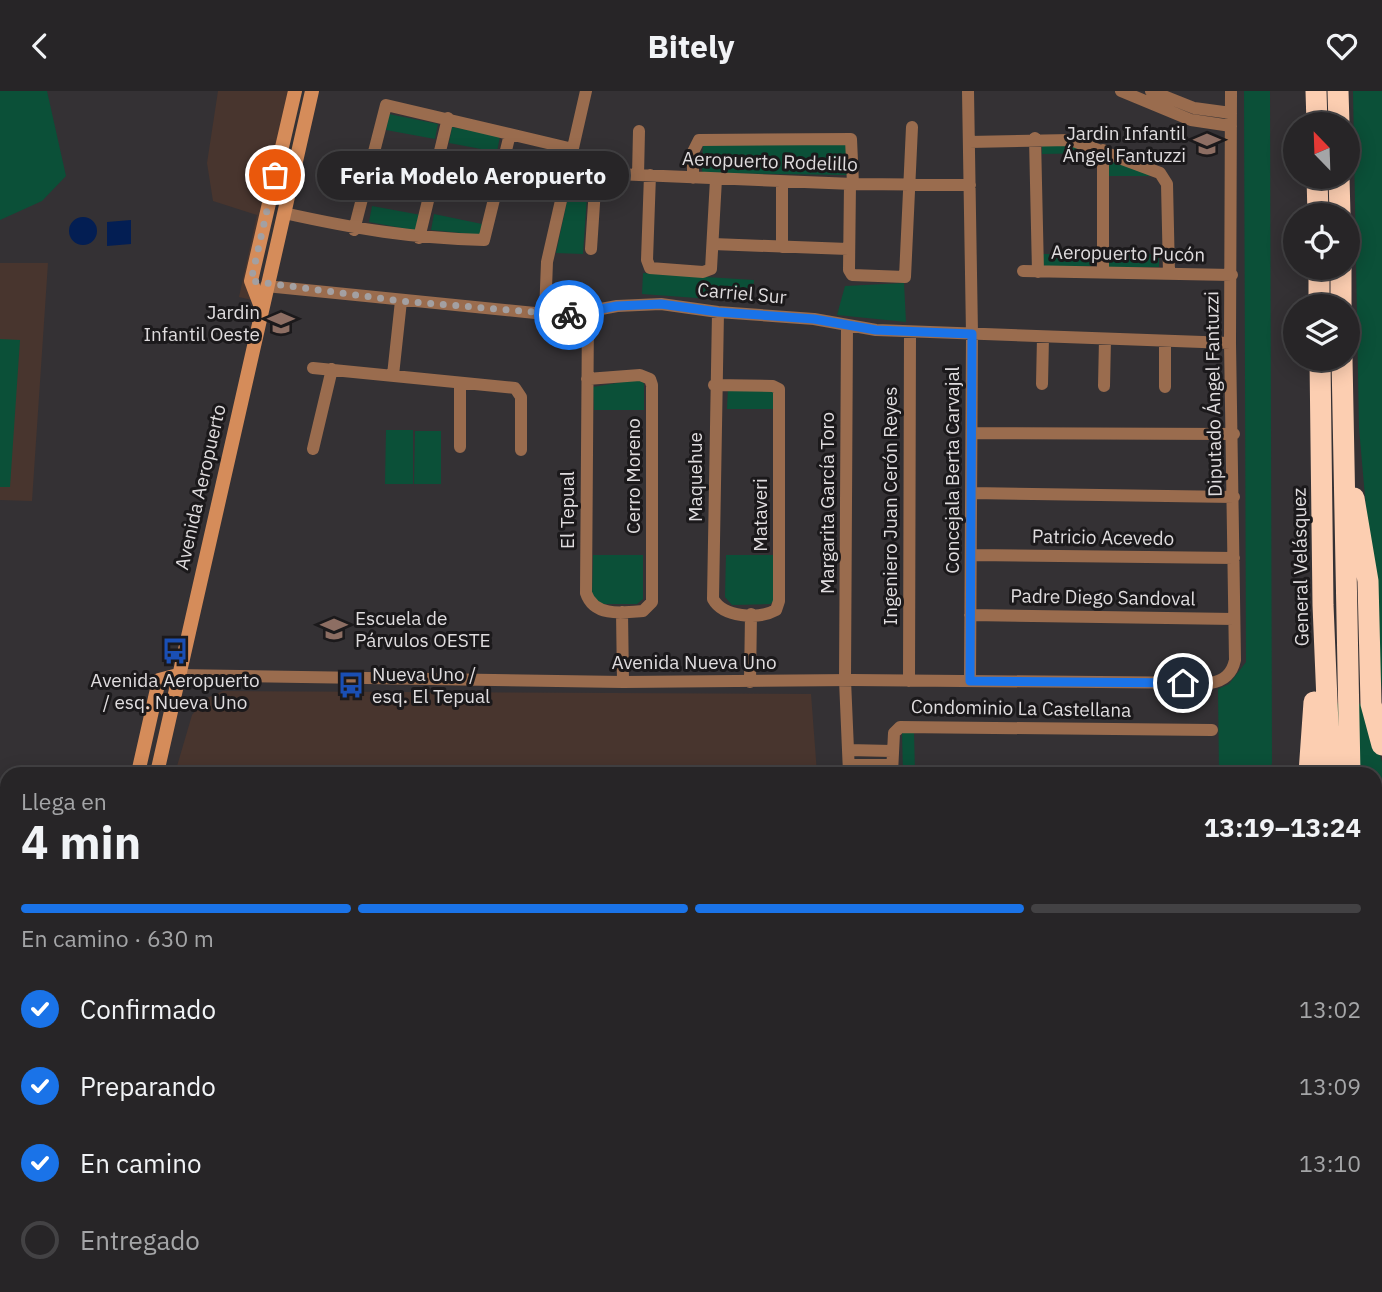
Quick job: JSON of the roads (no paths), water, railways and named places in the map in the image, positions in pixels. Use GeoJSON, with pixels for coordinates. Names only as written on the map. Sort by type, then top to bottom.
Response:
{"type":"FeatureCollection","features":[{"type":"Feature","properties":{"kind":"highway"},"geometry":{"type":"LineString","coordinates":[[1316,91],[1317,112]]}},
{"type":"Feature","properties":{"kind":"highway"},"geometry":{"type":"LineString","coordinates":[[1338,91],[1339,112]]}},
{"type":"Feature","properties":{"kind":"highway","name":"General Velásquez"},"geometry":{"type":"LineString","coordinates":[[1320,371],[1323,605],[1330,767]]}},
{"type":"Feature","properties":{"kind":"highway"},"geometry":{"type":"LineString","coordinates":[[1342,371],[1350,767]]}},
{"type":"Feature","properties":{"kind":"highway"},"geometry":{"type":"LineString","coordinates":[[1343,419],[1367,581],[1371,703],[1382,745]]}},
{"type":"Feature","properties":{"kind":"highway"},"geometry":{"type":"LineString","coordinates":[[1309,767],[1323,605]]}},
{"type":"Feature","properties":{"kind":"street"},"geometry":{"type":"LineString","coordinates":[[261,308],[251,281],[295,91]]}},
{"type":"Feature","properties":{"kind":"street","name":"Avenida Aeropuerto"},"geometry":{"type":"LineString","coordinates":[[158,767],[312,91]]}},
{"type":"Feature","properties":{"kind":"street"},"geometry":{"type":"LineString","coordinates":[[545,314],[547,262],[586,91]]}},
{"type":"Feature","properties":{"kind":"street","name":"Concejala Berta Carvajal"},"geometry":{"type":"LineString","coordinates":[[968,91],[972,334],[970,681]]}},
{"type":"Feature","properties":{"kind":"street"},"geometry":{"type":"LineString","coordinates":[[1121,91],[1139,94],[1191,120],[1231,119]]}},
{"type":"Feature","properties":{"kind":"street"},"geometry":{"type":"LineString","coordinates":[[1151,91],[1231,119]]}},
{"type":"Feature","properties":{"kind":"street","name":"Diputado Ángel Fantuzzi"},"geometry":{"type":"LineString","coordinates":[[1210,683],[1226,677],[1234,665],[1234,434],[1230,344],[1231,91]]}},
{"type":"Feature","properties":{"kind":"street"},"geometry":{"type":"LineString","coordinates":[[354,230],[383,108],[390,104],[573,149]]}},
{"type":"Feature","properties":{"kind":"street"},"geometry":{"type":"LineString","coordinates":[[419,238],[448,118]]}},
{"type":"Feature","properties":{"kind":"street"},"geometry":{"type":"LineString","coordinates":[[693,178],[693,152],[699,140],[851,139],[852,184],[847,263],[852,275],[901,278],[908,275],[912,127]]}},
{"type":"Feature","properties":{"kind":"street"},"geometry":{"type":"LineString","coordinates":[[639,131],[644,175],[647,260],[650,268],[703,272],[711,269],[716,179]]}},
{"type":"Feature","properties":{"kind":"street"},"geometry":{"type":"LineString","coordinates":[[284,213],[354,230],[419,238],[484,240],[510,134]]}},
{"type":"Feature","properties":{"kind":"street"},"geometry":{"type":"LineString","coordinates":[[969,142],[1035,138],[1071,140],[1103,150],[1165,177],[1169,273]]}},
{"type":"Feature","properties":{"kind":"street"},"geometry":{"type":"LineString","coordinates":[[1035,138],[1038,272]]}},
{"type":"Feature","properties":{"kind":"street"},"geometry":{"type":"LineString","coordinates":[[1103,150],[1103,272]]}},
{"type":"Feature","properties":{"kind":"street","name":"Aeropuerto Rodelillo"},"geometry":{"type":"LineString","coordinates":[[568,172],[852,184],[970,184]]}},
{"type":"Feature","properties":{"kind":"street"},"geometry":{"type":"LineString","coordinates":[[591,249],[596,173]]}},
{"type":"Feature","properties":{"kind":"street"},"geometry":{"type":"LineString","coordinates":[[782,181],[782,247]]}},
{"type":"Feature","properties":{"kind":"street"},"geometry":{"type":"LineString","coordinates":[[713,244],[848,249]]}},
{"type":"Feature","properties":{"kind":"street","name":"Aeropuerto Pucón"},"geometry":{"type":"LineString","coordinates":[[1023,271],[1232,275]]}},
{"type":"Feature","properties":{"kind":"street","name":"Carriel Sur"},"geometry":{"type":"LineString","coordinates":[[251,281],[401,301],[545,314],[588,312],[648,304],[814,319],[910,332],[1230,344]]}},
{"type":"Feature","properties":{"kind":"street"},"geometry":{"type":"LineString","coordinates":[[393,375],[401,301]]}},
{"type":"Feature","properties":{"kind":"street","name":"El Tepual"},"geometry":{"type":"LineString","coordinates":[[588,312],[586,593],[589,601],[600,610],[622,612]]}},
{"type":"Feature","properties":{"kind":"street","name":"Maquehue"},"geometry":{"type":"LineString","coordinates":[[718,312],[714,385],[713,599],[722,610],[751,614]]}},
{"type":"Feature","properties":{"kind":"street","name":"Margarita García Toro"},"geometry":{"type":"LineString","coordinates":[[847,325],[845,680],[849,767]]}},
{"type":"Feature","properties":{"kind":"street","name":"Ingeniero Juan Cerón Reyes"},"geometry":{"type":"LineString","coordinates":[[908,681],[910,332]]}},
{"type":"Feature","properties":{"kind":"street"},"geometry":{"type":"LineString","coordinates":[[1042,384],[1043,337]]}},
{"type":"Feature","properties":{"kind":"street"},"geometry":{"type":"LineString","coordinates":[[1104,386],[1105,339]]}},
{"type":"Feature","properties":{"kind":"street"},"geometry":{"type":"LineString","coordinates":[[1165,341],[1165,387]]}},
{"type":"Feature","properties":{"kind":"street"},"geometry":{"type":"LineString","coordinates":[[313,368],[519,391],[521,450]]}},
{"type":"Feature","properties":{"kind":"street"},"geometry":{"type":"LineString","coordinates":[[313,449],[332,369]]}},
{"type":"Feature","properties":{"kind":"street","name":"Cerro Moreno"},"geometry":{"type":"LineString","coordinates":[[587,379],[640,375],[650,379],[652,386],[652,602],[643,611],[622,612]]}},
{"type":"Feature","properties":{"kind":"street"},"geometry":{"type":"LineString","coordinates":[[460,383],[460,447]]}},
{"type":"Feature","properties":{"kind":"street","name":"Mataveri"},"geometry":{"type":"LineString","coordinates":[[714,385],[773,386],[779,392],[778,607],[770,614],[751,614]]}},
{"type":"Feature","properties":{"kind":"street"},"geometry":{"type":"LineString","coordinates":[[972,433],[1234,434]]}},
{"type":"Feature","properties":{"kind":"street"},"geometry":{"type":"LineString","coordinates":[[971,493],[1234,497]]}},
{"type":"Feature","properties":{"kind":"street","name":"Patricio Acevedo"},"geometry":{"type":"LineString","coordinates":[[971,555],[1234,558]]}},
{"type":"Feature","properties":{"kind":"street"},"geometry":{"type":"LineString","coordinates":[[622,612],[623,682]]}},
{"type":"Feature","properties":{"kind":"street"},"geometry":{"type":"LineString","coordinates":[[750,683],[751,614]]}},
{"type":"Feature","properties":{"kind":"street","name":"Padre Diego Sandoval"},"geometry":{"type":"LineString","coordinates":[[971,615],[1234,618]]}},
{"type":"Feature","properties":{"kind":"street"},"geometry":{"type":"LineString","coordinates":[[139,767],[159,680],[178,675]]}},
{"type":"Feature","properties":{"kind":"street","name":"Avenida Nueva Uno"},"geometry":{"type":"LineString","coordinates":[[178,675],[750,683],[845,680],[1210,683]]}},
{"type":"Feature","properties":{"kind":"street","name":"Condominio La Castellana"},"geometry":{"type":"LineString","coordinates":[[892,751],[894,731],[900,727],[1212,730]]}},
{"type":"Feature","properties":{"kind":"street"},"geometry":{"type":"LineString","coordinates":[[848,750],[892,751],[892,767]]}},
{"type":"Feature","properties":{"kind":"water"},"geometry":{"type":"Polygon","coordinates":[[[83,217],[93,221],[97,231],[93,241],[83,245],[73,241],[69,231],[73,221],[83,217]]]}},
{"type":"Feature","properties":{"kind":"water"},"geometry":{"type":"Polygon","coordinates":[[[131,220],[131,244],[107,246],[107,222],[131,220]]]}},
{"type":"Feature","properties":{"kind":"place","name":"Jardin Infantil Ángel Fantuzzi"},"geometry":{"type":"Point","coordinates":[1207,144]}},
{"type":"Feature","properties":{"kind":"place","name":"Feria Modelo Aeropuerto"},"geometry":{"type":"Point","coordinates":[275,175]}},
{"type":"Feature","properties":{"kind":"place","name":"Jardin Infantil Oeste"},"geometry":{"type":"Point","coordinates":[281,323]}},
{"type":"Feature","properties":{"kind":"place","name":"Escuela de Párvulos OESTE"},"geometry":{"type":"Point","coordinates":[334,629]}},
{"type":"Feature","properties":{"kind":"place","name":"Avenida Aeropuerto / esq. Nueva Uno"},"geometry":{"type":"Point","coordinates":[175,651]}},
{"type":"Feature","properties":{"kind":"place","name":"Nueva Uno / esq. El Tepual"},"geometry":{"type":"Point","coordinates":[351,685]}}]}
